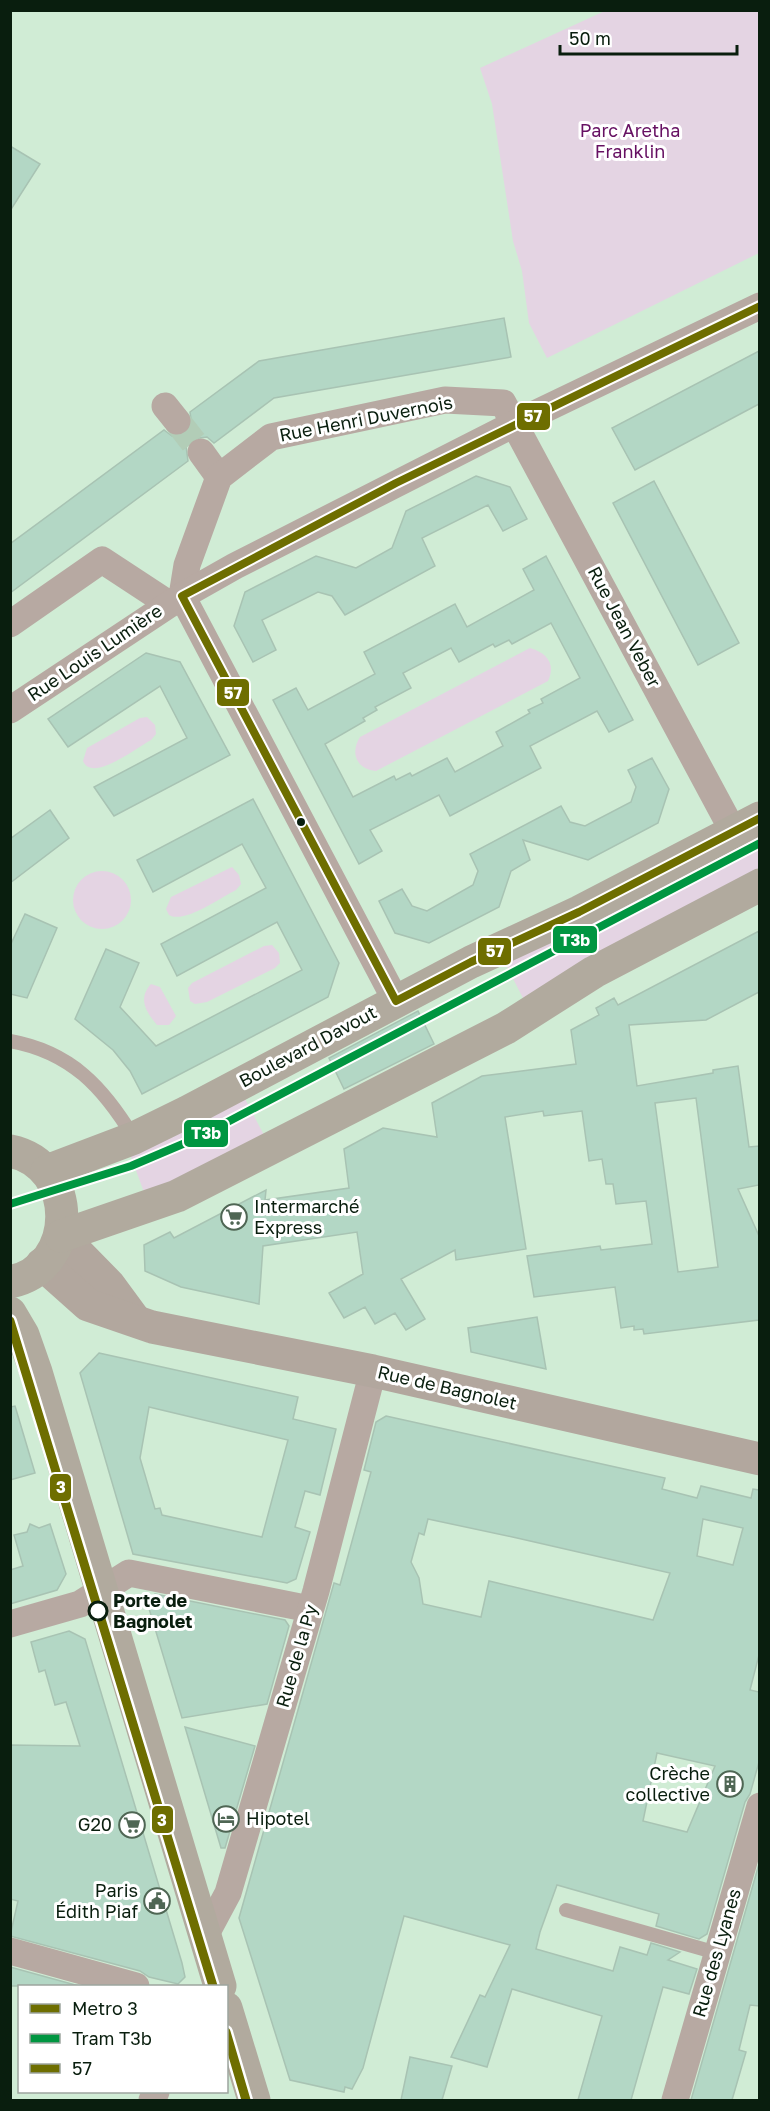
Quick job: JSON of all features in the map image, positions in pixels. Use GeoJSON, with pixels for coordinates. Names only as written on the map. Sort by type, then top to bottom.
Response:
{"type":"FeatureCollection","features":[{"type":"Feature","properties":{"kind":"main road","name":"Boulevard Davout"},"geometry":{"type":"LineString","coordinates":[[47,1172],[134,1138],[471,962],[579,912],[746,824]]}},
{"type":"Feature","properties":{"kind":"main road"},"geometry":{"type":"LineString","coordinates":[[61,1236],[177,1196],[506,1028],[594,972],[759,885]]}},
{"type":"Feature","properties":{"kind":"main road"},"geometry":{"type":"LineString","coordinates":[[10,1151],[32,1160],[47,1172],[62,1203],[61,1236],[52,1254],[33,1273],[10,1282]]}},
{"type":"Feature","properties":{"kind":"main road"},"geometry":{"type":"LineString","coordinates":[[10,1313],[23,1335],[36,1372],[220,1985]]}},
{"type":"Feature","properties":{"kind":"main road"},"geometry":{"type":"LineString","coordinates":[[228,2015],[254,2100]]}},
{"type":"Feature","properties":{"kind":"street","name":"Rue Louis Lumière"},"geometry":{"type":"LineString","coordinates":[[10,710],[175,600],[235,566],[516,423],[759,306]]}},
{"type":"Feature","properties":{"kind":"street","name":"Rue Henri Duvernois"},"geometry":{"type":"LineString","coordinates":[[219,477],[271,437],[445,400],[503,403],[516,423]]}},
{"type":"Feature","properties":{"kind":"street","name":"Rue Jean Veber"},"geometry":{"type":"LineString","coordinates":[[516,423],[746,824]]}},
{"type":"Feature","properties":{"kind":"street"},"geometry":{"type":"LineString","coordinates":[[175,600],[219,477],[201,452]]}},
{"type":"Feature","properties":{"kind":"street"},"geometry":{"type":"LineString","coordinates":[[10,624],[102,560],[175,600],[396,1001]]}},
{"type":"Feature","properties":{"kind":"street"},"geometry":{"type":"LineString","coordinates":[[61,1236],[109,1285],[134,1320]]}},
{"type":"Feature","properties":{"kind":"street","name":"Rue de Bagnolet"},"geometry":{"type":"LineString","coordinates":[[42,1264],[88,1305],[152,1327],[373,1371],[759,1459]]}},
{"type":"Feature","properties":{"kind":"street","name":"Rue de la Py"},"geometry":{"type":"LineString","coordinates":[[205,1936],[228,1893],[310,1610],[373,1371]]}},
{"type":"Feature","properties":{"kind":"street"},"geometry":{"type":"LineString","coordinates":[[10,1624],[80,1604],[129,1573],[140,1573],[310,1610]]}},
{"type":"Feature","properties":{"kind":"street","name":"Rue des Lyanes"},"geometry":{"type":"LineString","coordinates":[[675,2100],[759,1806]]}},
{"type":"Feature","properties":{"kind":"street"},"geometry":{"type":"LineString","coordinates":[[10,1951],[132,1985]]}},
{"type":"Feature","properties":{"kind":"lane"},"geometry":{"type":"LineString","coordinates":[[10,1041],[53,1054],[93,1081],[134,1138]]}},
{"type":"Feature","properties":{"kind":"lane"},"geometry":{"type":"LineString","coordinates":[[566,1910],[717,1953]]}},
{"type":"Feature","properties":{"kind":"green space","name":"Parc Aretha Franklin"},"geometry":{"type":"Polygon","coordinates":[[[607,10],[759,11],[759,253],[547,358],[529,323],[522,271],[513,241],[492,104],[480,68],[607,10]]]}},
{"type":"Feature","properties":{"kind":"green space"},"geometry":{"type":"Polygon","coordinates":[[[530,648],[541,653],[548,660],[551,669],[548,681],[376,771],[369,770],[360,764],[355,749],[360,737],[530,648]]]}},
{"type":"Feature","properties":{"kind":"green space"},"geometry":{"type":"Polygon","coordinates":[[[147,717],[155,725],[156,734],[151,740],[105,766],[88,767],[83,761],[87,748],[140,718],[147,717]]]}},
{"type":"Feature","properties":{"kind":"green space"},"geometry":{"type":"Polygon","coordinates":[[[751,835],[754,841],[759,839],[759,873],[525,1002],[503,959],[751,835]]]}},
{"type":"Feature","properties":{"kind":"green space"},"geometry":{"type":"Polygon","coordinates":[[[232,867],[239,875],[241,884],[236,890],[193,913],[176,917],[169,915],[166,909],[171,897],[232,867]]]}},
{"type":"Feature","properties":{"kind":"green space"},"geometry":{"type":"Polygon","coordinates":[[[96,871],[108,871],[123,879],[131,894],[131,906],[123,921],[108,929],[96,929],[81,921],[73,906],[73,894],[81,879],[96,871]]]}},
{"type":"Feature","properties":{"kind":"green space"},"geometry":{"type":"Polygon","coordinates":[[[272,945],[279,953],[280,963],[275,968],[207,1002],[195,1004],[190,1001],[188,988],[192,983],[264,946],[272,945]]]}},
{"type":"Feature","properties":{"kind":"green space"},"geometry":{"type":"Polygon","coordinates":[[[151,984],[160,987],[176,1016],[169,1025],[157,1025],[147,1011],[144,1000],[151,984]]]}},
{"type":"Feature","properties":{"kind":"green space"},"geometry":{"type":"Polygon","coordinates":[[[243,1095],[266,1139],[145,1195],[130,1154],[243,1095]]]}},
{"type":"Feature","properties":{"kind":"building"},"geometry":{"type":"Polygon","coordinates":[[[10,146],[40,164],[10,211],[10,146]]]}},
{"type":"Feature","properties":{"kind":"building"},"geometry":{"type":"Polygon","coordinates":[[[504,318],[511,357],[274,398],[214,443],[207,437],[192,439],[186,446],[188,461],[10,593],[10,544],[164,430],[172,436],[186,434],[192,426],[190,412],[259,361],[504,318]]]}},
{"type":"Feature","properties":{"kind":"building"},"geometry":{"type":"Polygon","coordinates":[[[759,351],[759,404],[635,470],[612,428],[759,351]]]}},
{"type":"Feature","properties":{"kind":"building"},"geometry":{"type":"Polygon","coordinates":[[[476,476],[510,487],[527,519],[503,531],[488,505],[422,538],[435,566],[345,615],[332,596],[318,592],[262,620],[276,650],[253,662],[234,626],[245,592],[316,556],[356,568],[392,548],[406,511],[476,476]]]}},
{"type":"Feature","properties":{"kind":"building"},"geometry":{"type":"Polygon","coordinates":[[[654,481],[739,643],[698,665],[613,503],[654,481]]]}},
{"type":"Feature","properties":{"kind":"building"},"geometry":{"type":"Polygon","coordinates":[[[546,556],[633,720],[609,732],[597,711],[530,746],[541,768],[450,816],[439,795],[370,830],[382,851],[359,864],[273,700],[296,688],[308,710],[375,674],[364,652],[455,604],[467,627],[534,590],[523,569],[546,556]],[[551,623],[512,644],[509,640],[495,647],[493,644],[459,662],[451,648],[403,673],[411,688],[375,707],[377,710],[363,718],[365,721],[325,744],[353,797],[394,776],[396,780],[410,773],[412,776],[447,758],[455,772],[503,746],[496,732],[530,713],[528,710],[543,703],[541,699],[580,678],[551,623]]]}},
{"type":"Feature","properties":{"kind":"building"},"geometry":{"type":"Polygon","coordinates":[[[146,653],[180,662],[230,755],[114,816],[94,787],[187,738],[160,686],[68,747],[48,719],[146,653]]]}},
{"type":"Feature","properties":{"kind":"building"},"geometry":{"type":"Polygon","coordinates":[[[652,758],[669,789],[658,823],[588,860],[523,840],[530,860],[511,871],[499,907],[429,943],[395,933],[379,901],[402,889],[412,906],[427,911],[473,885],[478,871],[470,854],[561,806],[570,822],[585,826],[631,802],[636,787],[628,770],[652,758]]]}},
{"type":"Feature","properties":{"kind":"building"},"geometry":{"type":"Polygon","coordinates":[[[253,799],[339,963],[328,997],[142,1094],[130,1071],[113,1050],[75,1019],[106,949],[139,963],[120,1007],[156,1046],[302,970],[277,922],[177,976],[161,944],[266,888],[242,844],[153,892],[137,860],[253,799]]]}},
{"type":"Feature","properties":{"kind":"building"},"geometry":{"type":"Polygon","coordinates":[[[50,810],[69,838],[10,883],[10,839],[50,810]]]}},
{"type":"Feature","properties":{"kind":"building"},"geometry":{"type":"Polygon","coordinates":[[[25,914],[57,928],[27,998],[10,994],[10,946],[25,914]]]}},
{"type":"Feature","properties":{"kind":"building"},"geometry":{"type":"Polygon","coordinates":[[[759,931],[759,992],[706,1020],[629,1025],[637,1086],[713,1073],[713,1070],[738,1066],[749,1147],[759,1146],[759,1185],[738,1189],[759,1236],[759,1320],[644,1334],[643,1329],[634,1330],[634,1326],[621,1328],[615,1287],[534,1297],[527,1256],[600,1246],[601,1250],[652,1244],[646,1201],[616,1204],[613,1184],[606,1184],[602,1159],[589,1161],[582,1111],[544,1116],[543,1111],[505,1117],[526,1249],[456,1260],[455,1250],[401,1279],[425,1319],[406,1330],[395,1313],[375,1324],[365,1307],[344,1318],[329,1293],[363,1274],[357,1232],[263,1246],[259,1304],[181,1287],[145,1271],[144,1245],[170,1232],[174,1238],[266,1190],[265,1200],[349,1188],[344,1149],[383,1128],[437,1137],[432,1103],[482,1076],[576,1064],[571,1030],[599,1015],[596,1008],[614,998],[618,1005],[759,931]],[[696,1098],[655,1103],[678,1272],[718,1267],[696,1098]]]}},
{"type":"Feature","properties":{"kind":"building"},"geometry":{"type":"Polygon","coordinates":[[[418,1011],[434,1044],[344,1089],[329,1058],[418,1011]]]}},
{"type":"Feature","properties":{"kind":"building"},"geometry":{"type":"Polygon","coordinates":[[[537,1317],[546,1369],[471,1352],[468,1328],[537,1317]]]}},
{"type":"Feature","properties":{"kind":"building"},"geometry":{"type":"Polygon","coordinates":[[[99,1353],[298,1397],[293,1419],[336,1429],[320,1495],[305,1491],[295,1527],[310,1532],[296,1579],[287,1583],[133,1554],[80,1373],[99,1353]],[[149,1407],[140,1458],[155,1509],[160,1508],[162,1515],[262,1537],[288,1440],[149,1407]]]}},
{"type":"Feature","properties":{"kind":"building"},"geometry":{"type":"Polygon","coordinates":[[[15,1406],[35,1473],[10,1480],[10,1407],[15,1406]]]}},
{"type":"Feature","properties":{"kind":"building"},"geometry":{"type":"Polygon","coordinates":[[[386,1416],[665,1478],[662,1489],[697,1498],[701,1486],[751,1498],[753,1489],[759,1490],[759,1655],[750,1690],[759,1692],[759,1762],[750,1794],[745,1802],[707,1934],[699,1939],[656,1926],[659,1914],[557,1885],[536,1949],[613,1971],[620,1947],[647,1955],[651,1943],[680,1952],[668,1960],[697,1969],[689,1994],[663,1987],[631,2100],[578,2100],[602,2016],[512,1989],[487,2067],[451,2057],[480,1995],[485,1997],[510,1945],[404,1916],[363,2068],[352,2089],[345,2087],[344,2092],[290,2080],[239,1918],[334,1583],[340,1585],[371,1472],[364,1470],[376,1422],[386,1416]],[[428,1519],[424,1535],[419,1533],[411,1562],[419,1578],[423,1604],[481,1617],[489,1581],[653,1620],[670,1573],[428,1519]],[[703,1519],[697,1556],[733,1565],[743,1528],[703,1519]],[[657,1753],[643,1821],[687,1832],[715,1766],[657,1753]]]}},
{"type":"Feature","properties":{"kind":"building"},"geometry":{"type":"Polygon","coordinates":[[[30,1524],[39,1528],[50,1524],[66,1574],[57,1590],[10,1604],[10,1570],[23,1566],[14,1535],[27,1532],[30,1524]]]}},
{"type":"Feature","properties":{"kind":"building"},"geometry":{"type":"Polygon","coordinates":[[[155,1594],[285,1620],[289,1626],[267,1704],[182,1718],[147,1602],[155,1594]]]}},
{"type":"Feature","properties":{"kind":"building"},"geometry":{"type":"Polygon","coordinates":[[[69,1631],[85,1639],[182,1963],[185,1977],[178,1984],[149,1977],[140,1971],[10,1936],[18,1901],[10,1899],[10,1745],[80,1746],[66,1702],[55,1705],[45,1670],[39,1672],[31,1642],[69,1631]]]}},
{"type":"Feature","properties":{"kind":"building"},"geometry":{"type":"Polygon","coordinates":[[[185,1727],[255,1746],[225,1848],[221,1848],[185,1727]]]}},
{"type":"Feature","properties":{"kind":"building"},"geometry":{"type":"Polygon","coordinates":[[[759,1864],[759,2006],[750,2005],[739,2050],[746,2052],[732,2100],[691,2100],[759,1864]]]}},
{"type":"Feature","properties":{"kind":"building"},"geometry":{"type":"Polygon","coordinates":[[[10,1967],[75,1985],[18,1985],[10,1986],[10,1967]]]}},
{"type":"Feature","properties":{"kind":"building"},"geometry":{"type":"Polygon","coordinates":[[[410,2057],[452,2066],[442,2100],[401,2100],[410,2057]]]}},
{"type":"Feature","properties":{"kind":"tunnel"},"geometry":{"type":"LineString","coordinates":[[177,421],[201,452]]}},
{"type":"Feature","properties":{"kind":"metro line","name":"3"},"geometry":{"type":"LineString","coordinates":[[10,1321],[213,1985]]}},
{"type":"Feature","properties":{"kind":"metro line","name":"3"},"geometry":{"type":"LineString","coordinates":[[228,2039],[246,2100]]}},
{"type":"Feature","properties":{"kind":"tram line","name":"T3b"},"geometry":{"type":"LineString","coordinates":[[10,1204],[131,1166],[197,1138],[760,843]]}},
{"type":"Feature","properties":{"kind":"transit line","name":"57"},"geometry":{"type":"LineString","coordinates":[[760,306],[396,483],[182,596],[396,1001],[471,962],[579,912],[760,818]]}},
{"type":"Feature","properties":{"kind":"place","name":"Intermarché Express"},"geometry":{"type":"Point","coordinates":[234,1217]}},
{"type":"Feature","properties":{"kind":"place","name":"Porte de Bagnolet"},"geometry":{"type":"Point","coordinates":[98,1611]}},
{"type":"Feature","properties":{"kind":"place","name":"Crèche collective"},"geometry":{"type":"Point","coordinates":[730,1784]}},
{"type":"Feature","properties":{"kind":"place","name":"Hipotel"},"geometry":{"type":"Point","coordinates":[226,1819]}},
{"type":"Feature","properties":{"kind":"place","name":"G20"},"geometry":{"type":"Point","coordinates":[132,1825]}},
{"type":"Feature","properties":{"kind":"place","name":"Paris Édith Piaf"},"geometry":{"type":"Point","coordinates":[157,1901]}}]}
